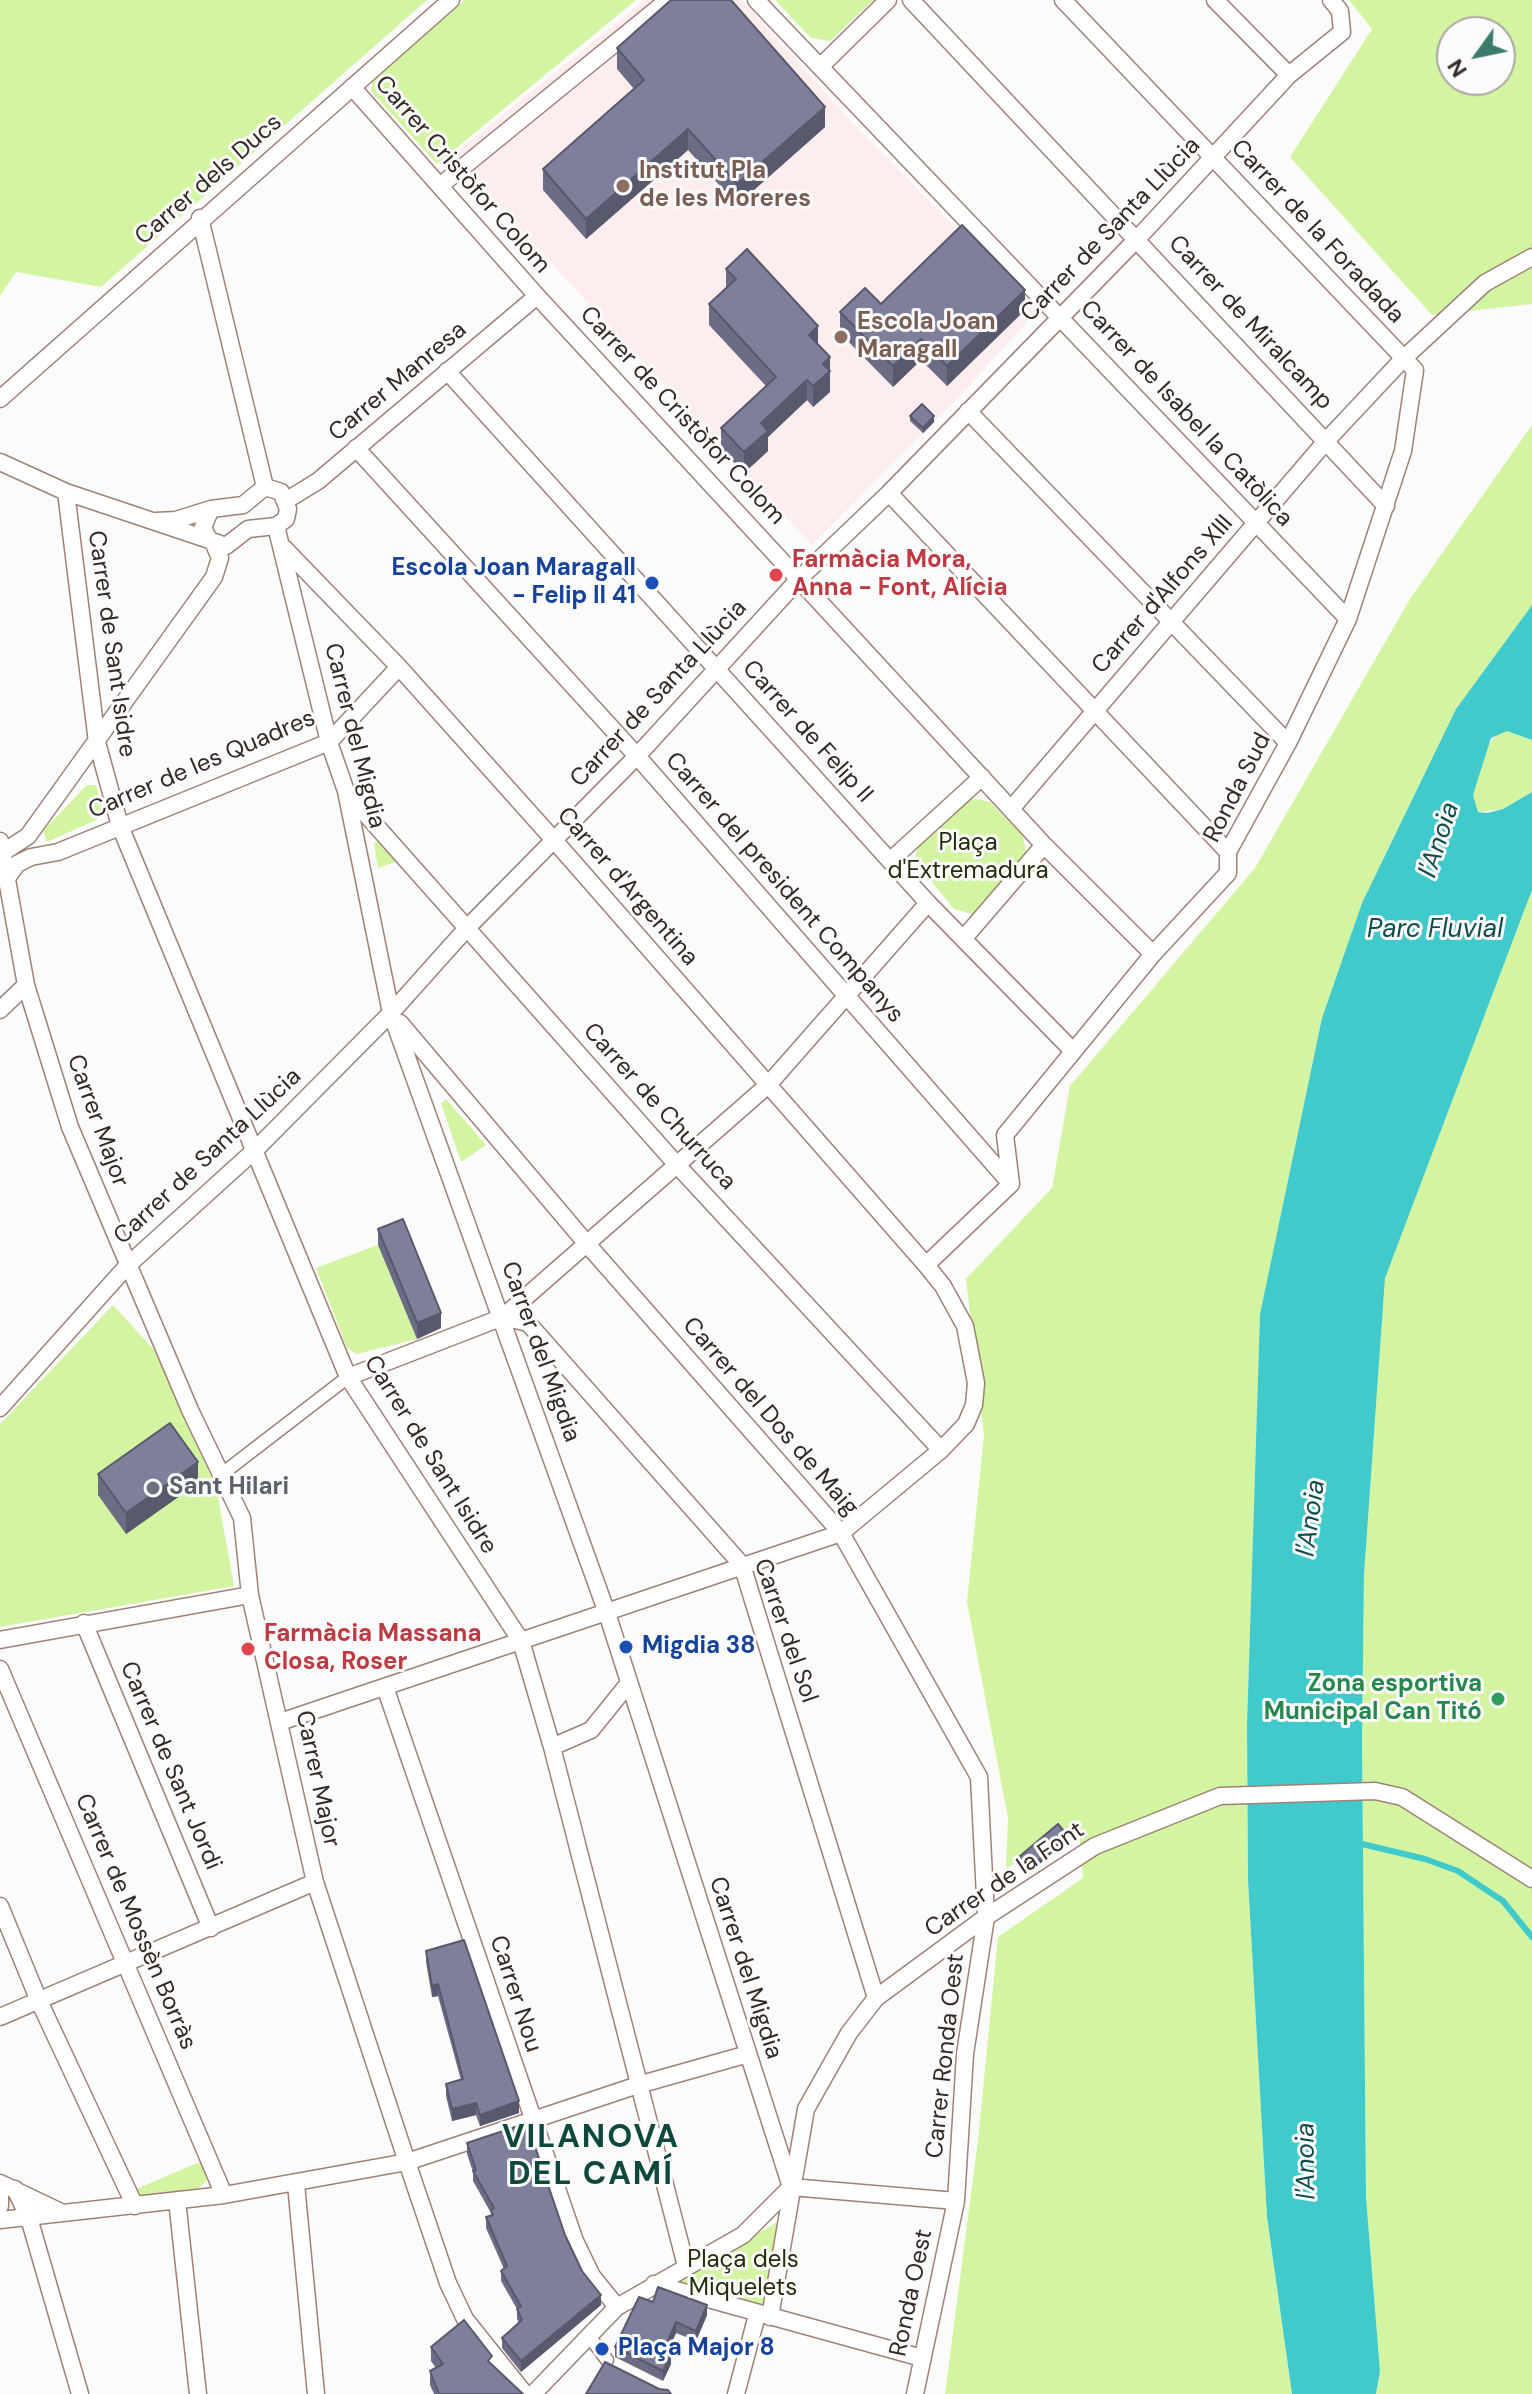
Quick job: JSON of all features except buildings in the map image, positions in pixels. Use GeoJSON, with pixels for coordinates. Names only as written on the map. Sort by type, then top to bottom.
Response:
{"type":"FeatureCollection","features":[{"type":"Feature","properties":{"kind":"street","name":"Carrer dels Ducs"},"geometry":{"type":"LineString","coordinates":[[0,399],[200,218],[451,0]]}},
{"type":"Feature","properties":{"kind":"street"},"geometry":{"type":"LineString","coordinates":[[441,185],[668,0]]}},
{"type":"Feature","properties":{"kind":"street","name":"Carrer de Isabel la Catòlica"},"geometry":{"type":"LineString","coordinates":[[756,0],[1348,619]]}},
{"type":"Feature","properties":{"kind":"street"},"geometry":{"type":"LineString","coordinates":[[820,67],[888,0]]}},
{"type":"Feature","properties":{"kind":"street","name":"Carrer de Miralcamp"},"geometry":{"type":"LineString","coordinates":[[911,0],[1138,238],[1386,506]]}},
{"type":"Feature","properties":{"kind":"street","name":"Carrer de la Foradada"},"geometry":{"type":"LineString","coordinates":[[1063,0],[1403,359]]}},
{"type":"Feature","properties":{"kind":"street"},"geometry":{"type":"LineString","coordinates":[[1215,0],[1289,75]]}},
{"type":"Feature","properties":{"kind":"street","name":"Carrer de Santa Llùcia"},"geometry":{"type":"LineString","coordinates":[[0,1408],[127,1266],[255,1150],[391,1013],[467,928],[637,756],[800,578],[889,493],[1138,238],[1289,75],[1342,32],[1335,5]]}},
{"type":"Feature","properties":{"kind":"street","name":"Carrer Cristòfor Colom"},"geometry":{"type":"LineString","coordinates":[[352,87],[537,296]]}},
{"type":"Feature","properties":{"kind":"street"},"geometry":{"type":"LineString","coordinates":[[200,218],[265,487]]}},
{"type":"Feature","properties":{"kind":"street","name":"Carrer d'Alfons XIII"},"geometry":{"type":"LineString","coordinates":[[1011,809],[1327,440],[1403,359],[1485,283],[1532,257]]}},
{"type":"Feature","properties":{"kind":"street","name":"Carrer Manresa"},"geometry":{"type":"LineString","coordinates":[[287,500],[318,481],[537,296]]}},
{"type":"Feature","properties":{"kind":"street","name":"Carrer de Cristòfor Colom"},"geometry":{"type":"LineString","coordinates":[[537,296],[1044,845],[1153,954]]}},
{"type":"Feature","properties":{"kind":"street","name":"Ronda Sud"},"geometry":{"type":"LineString","coordinates":[[1011,1184],[1005,1135],[1153,954],[1228,873],[1228,852],[1288,743],[1348,619],[1403,451],[1415,370],[1403,359]]}},
{"type":"Feature","properties":{"kind":"street","name":"Carrer de Felip II"},"geometry":{"type":"LineString","coordinates":[[447,371],[928,903],[1072,1050]]}},
{"type":"Feature","properties":{"kind":"street"},"geometry":{"type":"LineString","coordinates":[[968,411],[1288,743]]}},
{"type":"Feature","properties":{"kind":"street","name":"Carrer del president Companys"},"geometry":{"type":"LineString","coordinates":[[356,448],[637,756],[1011,1184]]}},
{"type":"Feature","properties":{"kind":"street"},"geometry":{"type":"LineString","coordinates":[[0,462],[66,492],[226,546],[248,529],[276,526],[286,519],[287,500],[281,492],[265,487]]}},
{"type":"Feature","properties":{"kind":"street"},"geometry":{"type":"LineString","coordinates":[[156,521],[192,517],[211,509],[243,505],[265,487]]}},
{"type":"Feature","properties":{"kind":"street","name":"Carrer de Sant Isidre"},"geometry":{"type":"LineString","coordinates":[[66,492],[97,742],[120,826],[348,1377],[521,1641],[552,1747],[686,2266]]}},
{"type":"Feature","properties":{"kind":"street"},"geometry":{"type":"LineString","coordinates":[[889,493],[1228,852]]}},
{"type":"Feature","properties":{"kind":"street"},"geometry":{"type":"LineString","coordinates":[[1,848],[28,836],[214,577],[220,558],[203,527],[211,509]]}},
{"type":"Feature","properties":{"kind":"street","name":"Carrer del Migdia"},"geometry":{"type":"LineString","coordinates":[[276,526],[284,548],[329,742],[346,791],[391,1013],[503,1317],[607,1613],[791,2187]]}},
{"type":"Feature","properties":{"kind":"street","name":"Carrer d'Argentina"},"geometry":{"type":"LineString","coordinates":[[284,548],[399,667],[553,839],[943,1286],[965,1326],[976,1383],[972,1414],[941,1450],[841,1533]]}},
{"type":"Feature","properties":{"kind":"street","name":"Carrer de les Quadres"},"geometry":{"type":"LineString","coordinates":[[7,878],[17,864],[58,852],[329,742],[399,667]]}},
{"type":"Feature","properties":{"kind":"street"},"geometry":{"type":"LineString","coordinates":[[891,860],[982,777]]}},
{"type":"Feature","properties":{"kind":"street","name":"Carrer de Churruca"},"geometry":{"type":"LineString","coordinates":[[346,791],[677,1165],[941,1450]]}},
{"type":"Feature","properties":{"kind":"street"},"geometry":{"type":"LineString","coordinates":[[28,836],[36,847],[58,852]]}},
{"type":"Feature","properties":{"kind":"street"},"geometry":{"type":"LineString","coordinates":[[964,938],[1044,845]]}},
{"type":"Feature","properties":{"kind":"street","name":"Carrer Major"},"geometry":{"type":"LineString","coordinates":[[1,848],[26,985],[70,1127],[127,1266],[242,1518],[250,1595],[315,1882],[448,2283],[465,2319],[525,2394]]}},
{"type":"Feature","properties":{"kind":"street"},"geometry":{"type":"LineString","coordinates":[[222,1474],[348,1377],[503,1317],[768,1085],[928,903]]}},
{"type":"Feature","properties":{"kind":"street"},"geometry":{"type":"LineString","coordinates":[[0,1010],[26,985]]}},
{"type":"Feature","properties":{"kind":"street","name":"Carrer del Dos de Maig"},"geometry":{"type":"LineString","coordinates":[[391,1013],[587,1244],[841,1533],[979,1777],[986,1917]]}},
{"type":"Feature","properties":{"kind":"street"},"geometry":{"type":"LineString","coordinates":[[926,1265],[1011,1184]]}},
{"type":"Feature","properties":{"kind":"street","name":"Carrer del Sol"},"geometry":{"type":"LineString","coordinates":[[503,1317],[528,1323],[742,1565],[876,1998]]}},
{"type":"Feature","properties":{"kind":"street"},"geometry":{"type":"LineString","coordinates":[[280,1722],[841,1533]]}},
{"type":"Feature","properties":{"kind":"street"},"geometry":{"type":"LineString","coordinates":[[0,1640],[250,1595]]}},
{"type":"Feature","properties":{"kind":"street","name":"Carrer de Sant Jordi"},"geometry":{"type":"LineString","coordinates":[[84,1623],[211,1928]]}},
{"type":"Feature","properties":{"kind":"street","name":"Carrer de Mossèn Borràs"},"geometry":{"type":"LineString","coordinates":[[0,1669],[224,2195]]}},
{"type":"Feature","properties":{"kind":"street"},"geometry":{"type":"LineString","coordinates":[[552,1747],[591,1730],[629,1683]]}},
{"type":"Feature","properties":{"kind":"street","name":"Carrer Nou"},"geometry":{"type":"LineString","coordinates":[[385,1687],[575,2241],[592,2276],[617,2307]]}},
{"type":"Feature","properties":{"kind":"street","name":"Carrer de la Font"},"geometry":{"type":"LineString","coordinates":[[736,2394],[764,2316],[806,2109],[849,2033],[876,1998],[986,1917],[1095,1846],[1224,1795],[1375,1791],[1402,1797],[1532,1879]]}},
{"type":"Feature","properties":{"kind":"street"},"geometry":{"type":"LineString","coordinates":[[0,2017],[315,1882]]}},
{"type":"Feature","properties":{"kind":"street"},"geometry":{"type":"LineString","coordinates":[[0,1906],[39,2001],[135,2206]]}},
{"type":"Feature","properties":{"kind":"street","name":"Carrer Ronda Oest"},"geometry":{"type":"LineString","coordinates":[[956,2201],[965,2054],[986,1917]]}},
{"type":"Feature","properties":{"kind":"street"},"geometry":{"type":"LineString","coordinates":[[0,2220],[224,2195],[407,2162],[638,2085],[748,2054]]}},
{"type":"Feature","properties":{"kind":"street"},"geometry":{"type":"LineString","coordinates":[[296,2184],[316,2394]]}},
{"type":"Feature","properties":{"kind":"street"},"geometry":{"type":"LineString","coordinates":[[533,2394],[617,2307],[743,2235],[791,2187],[956,2201]]}},
{"type":"Feature","properties":{"kind":"street"},"geometry":{"type":"LineString","coordinates":[[5,2188],[63,2213]]}},
{"type":"Feature","properties":{"kind":"street"},"geometry":{"type":"LineString","coordinates":[[0,2206],[5,2188]]}},
{"type":"Feature","properties":{"kind":"street"},"geometry":{"type":"LineString","coordinates":[[5,2188],[29,2218],[80,2394]]}},
{"type":"Feature","properties":{"kind":"street"},"geometry":{"type":"LineString","coordinates":[[177,2200],[198,2394]]}},
{"type":"Feature","properties":{"kind":"street","name":"Ronda Oest"},"geometry":{"type":"LineString","coordinates":[[915,2394],[956,2201]]}},
{"type":"Feature","properties":{"kind":"street"},"geometry":{"type":"LineString","coordinates":[[647,2288],[922,2358]]}},
{"type":"Feature","properties":{"kind":"street"},"geometry":{"type":"LineString","coordinates":[[589,2336],[613,2366]]}},
{"type":"Feature","properties":{"kind":"shaded area"},"geometry":{"type":"Polygon","coordinates":[[[644,0],[742,0],[847,117],[1037,311],[953,403],[812,545],[452,156],[644,0]]]}},
{"type":"Feature","properties":{"kind":"green space"},"geometry":{"type":"Polygon","coordinates":[[[0,0],[427,0],[101,287],[16,272],[0,296],[0,0]]]}},
{"type":"Feature","properties":{"kind":"green space"},"geometry":{"type":"Polygon","coordinates":[[[465,0],[636,0],[437,164],[371,91],[373,79],[465,0]]]}},
{"type":"Feature","properties":{"kind":"green space"},"geometry":{"type":"Polygon","coordinates":[[[775,0],[873,0],[830,41],[811,38],[775,0]]]}},
{"type":"Feature","properties":{"kind":"green space"},"geometry":{"type":"Polygon","coordinates":[[[1349,0],[1532,0],[1532,304],[1432,315],[1290,157],[1372,29],[1349,0]]]}},
{"type":"Feature","properties":{"kind":"green space"},"geometry":{"type":"Polygon","coordinates":[[[1532,425],[1532,605],[1456,709],[1362,903],[1322,1018],[1260,1314],[1247,1725],[1248,1880],[1267,2217],[1292,2394],[945,2394],[978,2140],[998,1937],[1083,1878],[1079,1832],[1006,1868],[1008,1818],[967,1602],[984,1435],[966,1279],[1052,1188],[1070,1086],[1255,868],[1410,599],[1532,425]]]}},
{"type":"Feature","properties":{"kind":"green space"},"geometry":{"type":"Polygon","coordinates":[[[1507,731],[1532,740],[1532,792],[1503,809],[1478,812],[1473,795],[1488,746],[1498,732],[1507,731]]]}},
{"type":"Feature","properties":{"kind":"green space"},"geometry":{"type":"Polygon","coordinates":[[[87,785],[96,785],[105,816],[47,842],[43,831],[87,785]]]}},
{"type":"Feature","properties":{"kind":"green space","name":"Plaça d'Extremadura"},"geometry":{"type":"Polygon","coordinates":[[[972,798],[990,802],[1023,836],[1026,851],[1025,858],[980,910],[972,914],[954,909],[914,860],[919,844],[972,798]]]}},
{"type":"Feature","properties":{"kind":"green space"},"geometry":{"type":"Polygon","coordinates":[[[379,842],[396,862],[378,868],[374,843],[379,842]]]}},
{"type":"Feature","properties":{"kind":"green space"},"geometry":{"type":"Polygon","coordinates":[[[1532,890],[1532,2394],[1376,2394],[1380,2371],[1366,2197],[1362,1737],[1364,1575],[1385,1277],[1532,890]]]}},
{"type":"Feature","properties":{"kind":"green space"},"geometry":{"type":"Polygon","coordinates":[[[446,1099],[486,1145],[461,1162],[441,1103],[446,1099]]]}},
{"type":"Feature","properties":{"kind":"green space"},"geometry":{"type":"Polygon","coordinates":[[[378,1245],[417,1339],[357,1354],[347,1348],[316,1268],[378,1245]]]}},
{"type":"Feature","properties":{"kind":"green space"},"geometry":{"type":"Polygon","coordinates":[[[113,1305],[154,1350],[216,1487],[234,1586],[0,1627],[0,1424],[113,1305]]]}},
{"type":"Feature","properties":{"kind":"green space"},"geometry":{"type":"Polygon","coordinates":[[[202,2161],[209,2178],[197,2190],[137,2196],[134,2190],[202,2161]]]}},
{"type":"Feature","properties":{"kind":"green space","name":"Plaça dels Miquelets"},"geometry":{"type":"Polygon","coordinates":[[[779,2221],[765,2309],[670,2285],[779,2221]]]}},
{"type":"Feature","properties":{"kind":"water","name":"Parc Fluvial"},"geometry":{"type":"Polygon","coordinates":[[[1532,605],[1532,740],[1507,731],[1491,738],[1473,795],[1478,812],[1487,813],[1503,809],[1532,792],[1532,890],[1385,1278],[1364,1575],[1362,1737],[1366,2197],[1380,2371],[1376,2394],[1292,2394],[1267,2217],[1248,1880],[1247,1725],[1260,1314],[1322,1018],[1362,903],[1456,709],[1532,605]]]}},
{"type":"Feature","properties":{"kind":"waterway"},"geometry":{"type":"LineString","coordinates":[[1358,1843],[1425,1859],[1458,1871],[1503,1901],[1532,1937]]}},
{"type":"Feature","properties":{"kind":"place","name":"Institut Pla de les Moreres"},"geometry":{"type":"Point","coordinates":[623,186]}},
{"type":"Feature","properties":{"kind":"place","name":"Escola Joan Maragall"},"geometry":{"type":"Point","coordinates":[841,337]}},
{"type":"Feature","properties":{"kind":"place","name":"Farmàcia Mora, Anna - Font, Alícia"},"geometry":{"type":"Point","coordinates":[776,575]}},
{"type":"Feature","properties":{"kind":"place","name":"Escola Joan Maragall - Felip II 41"},"geometry":{"type":"Point","coordinates":[652,583]}},
{"type":"Feature","properties":{"kind":"place","name":"Sant Hilari"},"geometry":{"type":"Point","coordinates":[153,1488]}},
{"type":"Feature","properties":{"kind":"place","name":"Migdia 38"},"geometry":{"type":"Point","coordinates":[626,1647]}},
{"type":"Feature","properties":{"kind":"place","name":"Farmàcia Massana Closa, Roser"},"geometry":{"type":"Point","coordinates":[248,1649]}},
{"type":"Feature","properties":{"kind":"place","name":"Zona esportiva Municipal Can Titó"},"geometry":{"type":"Point","coordinates":[1498,1699]}},
{"type":"Feature","properties":{"kind":"place","name":"Plaça Major 8"},"geometry":{"type":"Point","coordinates":[602,2349]}},
{"type":"Feature","properties":{"kind":"district","name":"VILANOVA DEL CAMÍ"},"geometry":{"type":"Point","coordinates":[591,2158]}},
{"type":"Feature","properties":{"kind":"water label","name":"l'Anoia"},"geometry":{"type":"Point","coordinates":[1440,840]}},
{"type":"Feature","properties":{"kind":"water label","name":"l'Anoia"},"geometry":{"type":"Point","coordinates":[1312,1518]}},
{"type":"Feature","properties":{"kind":"water label","name":"l'Anoia"},"geometry":{"type":"Point","coordinates":[1307,2161]}}]}
